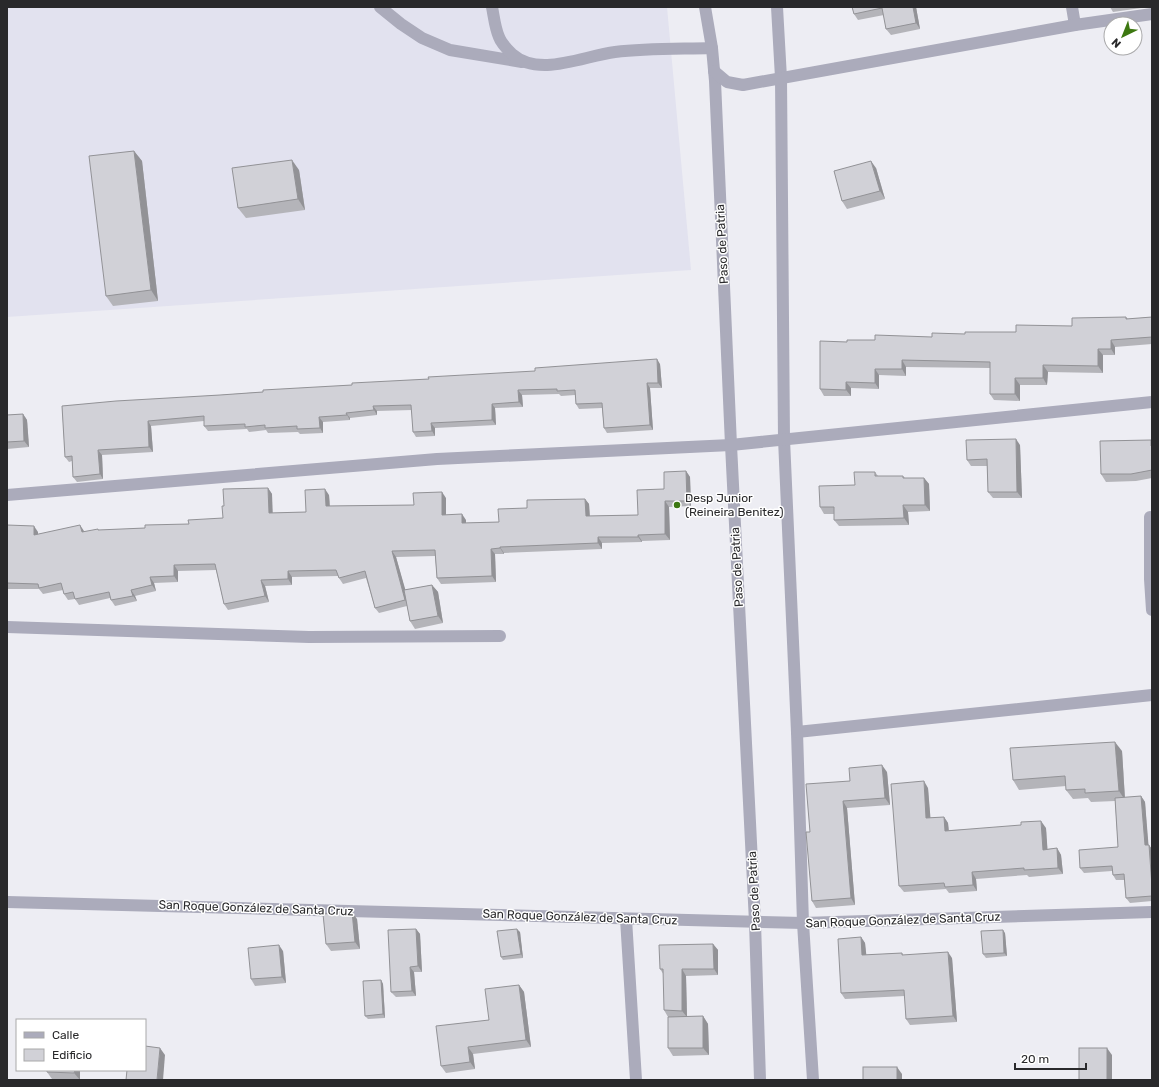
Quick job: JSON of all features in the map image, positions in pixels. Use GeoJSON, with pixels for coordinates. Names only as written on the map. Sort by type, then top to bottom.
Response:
{"type":"FeatureCollection","features":[{"type":"Feature","properties":{"kind":"street"},"geometry":{"type":"LineString","coordinates":[[380,7],[400,24],[422,38],[450,50],[538,66],[612,52],[643,49],[712,48]]}},
{"type":"Feature","properties":{"kind":"street"},"geometry":{"type":"LineString","coordinates":[[492,7],[499,38],[506,49],[516,57],[529,64]]}},
{"type":"Feature","properties":{"kind":"street","name":"Paso de Patria"},"geometry":{"type":"LineString","coordinates":[[705,7],[712,48],[714,71],[755,922],[760,1080]]}},
{"type":"Feature","properties":{"kind":"street"},"geometry":{"type":"LineString","coordinates":[[777,7],[781,78],[784,439],[797,732],[803,923],[813,1080]]}},
{"type":"Feature","properties":{"kind":"street"},"geometry":{"type":"LineString","coordinates":[[1072,7],[1075,25]]}},
{"type":"Feature","properties":{"kind":"street"},"geometry":{"type":"LineString","coordinates":[[714,71],[727,82],[743,86],[1075,25],[1152,14]]}},
{"type":"Feature","properties":{"kind":"street"},"geometry":{"type":"LineString","coordinates":[[7,495],[437,459],[731,445],[1152,402]]}},
{"type":"Feature","properties":{"kind":"street"},"geometry":{"type":"LineString","coordinates":[[1150,517],[1150,579],[1152,610]]}},
{"type":"Feature","properties":{"kind":"street"},"geometry":{"type":"LineString","coordinates":[[7,627],[309,637],[500,636]]}},
{"type":"Feature","properties":{"kind":"street"},"geometry":{"type":"LineString","coordinates":[[797,732],[1152,695]]}},
{"type":"Feature","properties":{"kind":"street","name":"San Roque González de Santa Cruz"},"geometry":{"type":"LineString","coordinates":[[7,902],[803,923],[1152,912]]}},
{"type":"Feature","properties":{"kind":"street"},"geometry":{"type":"LineString","coordinates":[[626,918],[636,1080]]}},
{"type":"Feature","properties":{"kind":"shaded area"},"geometry":{"type":"Polygon","coordinates":[[[7,7],[667,7],[691,270],[7,317],[7,7]]]}},
{"type":"Feature","properties":{"kind":"building"},"geometry":{"type":"Polygon","coordinates":[[[852,7],[913,7],[916,23],[886,29],[882,8],[854,14],[852,7]]]}},
{"type":"Feature","properties":{"kind":"building"},"geometry":{"type":"Polygon","coordinates":[[[134,151],[151,290],[106,296],[89,156],[134,151]]]}},
{"type":"Feature","properties":{"kind":"building"},"geometry":{"type":"Polygon","coordinates":[[[292,160],[298,199],[238,208],[232,168],[292,160]]]}},
{"type":"Feature","properties":{"kind":"building"},"geometry":{"type":"Polygon","coordinates":[[[871,161],[880,191],[842,201],[834,171],[871,161]]]}},
{"type":"Feature","properties":{"kind":"building"},"geometry":{"type":"Polygon","coordinates":[[[1126,317],[1126,319],[1152,317],[1152,337],[1111,340],[1111,349],[1098,349],[1098,366],[1043,365],[1043,378],[1015,378],[1015,394],[990,394],[990,362],[902,360],[902,369],[875,369],[875,383],[846,382],[846,390],[820,389],[820,341],[847,342],[847,340],[875,340],[875,335],[932,337],[932,333],[965,334],[965,332],[1016,332],[1016,325],[1072,326],[1072,318],[1126,317]]]}},
{"type":"Feature","properties":{"kind":"building"},"geometry":{"type":"Polygon","coordinates":[[[657,359],[658,383],[647,383],[650,425],[604,428],[602,403],[576,404],[575,390],[518,390],[519,402],[492,404],[492,420],[431,423],[432,431],[413,432],[411,405],[373,406],[374,410],[346,413],[347,415],[319,417],[320,428],[297,429],[297,426],[265,428],[265,425],[245,427],[245,424],[204,426],[204,416],[148,421],[149,447],[98,450],[100,474],[73,477],[72,456],[65,457],[62,406],[116,401],[263,392],[263,390],[352,385],[352,383],[429,379],[428,377],[535,371],[535,368],[657,359]]]}},
{"type":"Feature","properties":{"kind":"building"},"geometry":{"type":"Polygon","coordinates":[[[23,414],[24,441],[7,442],[7,415],[23,414]]]}},
{"type":"Feature","properties":{"kind":"building"},"geometry":{"type":"Polygon","coordinates":[[[1016,439],[1017,492],[988,492],[987,459],[967,460],[966,440],[1016,439]]]}},
{"type":"Feature","properties":{"kind":"building"},"geometry":{"type":"Polygon","coordinates":[[[1151,440],[1152,470],[1131,474],[1101,474],[1100,441],[1151,440]]]}},
{"type":"Feature","properties":{"kind":"building"},"geometry":{"type":"Polygon","coordinates":[[[686,471],[687,501],[665,501],[665,534],[638,535],[638,537],[598,537],[598,543],[500,547],[491,549],[492,576],[437,578],[435,550],[392,551],[405,600],[375,608],[365,571],[339,578],[336,570],[288,571],[288,579],[261,580],[265,596],[224,604],[215,564],[174,565],[174,576],[150,577],[152,585],[131,590],[133,596],[111,600],[109,592],[75,599],[73,592],[64,594],[61,583],[39,588],[38,584],[7,583],[7,525],[34,526],[34,535],[80,525],[82,532],[98,529],[145,528],[145,525],[189,524],[188,520],[223,518],[223,489],[268,488],[269,513],[306,512],[305,490],[325,489],[326,506],[414,505],[413,493],[442,492],[442,515],[462,514],[462,523],[499,522],[498,509],[527,508],[527,500],[585,499],[586,516],[638,515],[637,490],[664,489],[664,472],[686,471]]]}},
{"type":"Feature","properties":{"kind":"building"},"geometry":{"type":"Polygon","coordinates":[[[854,472],[875,472],[875,476],[924,478],[925,505],[903,505],[904,518],[834,520],[834,507],[820,507],[819,486],[855,485],[854,472]]]}},
{"type":"Feature","properties":{"kind":"building"},"geometry":{"type":"Polygon","coordinates":[[[432,585],[438,616],[410,621],[404,590],[432,585]]]}},
{"type":"Feature","properties":{"kind":"building"},"geometry":{"type":"Polygon","coordinates":[[[1115,742],[1119,791],[1085,793],[1085,789],[1066,790],[1065,776],[1013,780],[1010,748],[1115,742]]]}},
{"type":"Feature","properties":{"kind":"building"},"geometry":{"type":"Polygon","coordinates":[[[882,765],[885,798],[843,801],[851,898],[812,901],[806,832],[810,832],[806,784],[850,781],[849,768],[882,765]]]}},
{"type":"Feature","properties":{"kind":"building"},"geometry":{"type":"Polygon","coordinates":[[[924,781],[926,818],[944,817],[945,831],[1021,825],[1021,822],[1041,821],[1043,850],[1057,848],[1058,868],[1024,870],[1024,868],[972,872],[973,885],[945,887],[944,883],[899,886],[891,784],[924,781]]]}},
{"type":"Feature","properties":{"kind":"building"},"geometry":{"type":"Polygon","coordinates":[[[1141,796],[1145,845],[1149,845],[1152,896],[1126,898],[1124,874],[1113,875],[1112,866],[1080,868],[1079,850],[1118,847],[1115,798],[1141,796]]]}},
{"type":"Feature","properties":{"kind":"building"},"geometry":{"type":"Polygon","coordinates":[[[352,912],[355,942],[326,944],[323,914],[352,912]]]}},
{"type":"Feature","properties":{"kind":"building"},"geometry":{"type":"Polygon","coordinates":[[[416,929],[418,966],[410,967],[412,991],[391,992],[388,930],[416,929]]]}},
{"type":"Feature","properties":{"kind":"building"},"geometry":{"type":"Polygon","coordinates":[[[517,929],[521,954],[501,957],[497,931],[517,929]]]}},
{"type":"Feature","properties":{"kind":"building"},"geometry":{"type":"Polygon","coordinates":[[[1003,930],[1004,953],[983,954],[981,931],[1003,930]]]}},
{"type":"Feature","properties":{"kind":"building"},"geometry":{"type":"Polygon","coordinates":[[[861,937],[862,955],[902,953],[902,955],[948,952],[953,1016],[906,1019],[904,990],[841,993],[838,939],[861,937]]]}},
{"type":"Feature","properties":{"kind":"building"},"geometry":{"type":"Polygon","coordinates":[[[713,944],[714,969],[682,969],[682,1011],[664,1010],[663,969],[660,969],[659,945],[713,944]]]}},
{"type":"Feature","properties":{"kind":"building"},"geometry":{"type":"Polygon","coordinates":[[[279,945],[282,977],[251,979],[248,948],[279,945]]]}},
{"type":"Feature","properties":{"kind":"building"},"geometry":{"type":"Polygon","coordinates":[[[381,980],[383,1014],[365,1016],[363,981],[381,980]]]}},
{"type":"Feature","properties":{"kind":"building"},"geometry":{"type":"Polygon","coordinates":[[[519,985],[526,1040],[468,1047],[470,1062],[441,1066],[436,1026],[489,1020],[485,989],[519,985]]]}},
{"type":"Feature","properties":{"kind":"building"},"geometry":{"type":"Polygon","coordinates":[[[703,1016],[703,1048],[668,1048],[668,1017],[703,1016]]]}},
{"type":"Feature","properties":{"kind":"building"},"geometry":{"type":"Polygon","coordinates":[[[146,1046],[160,1048],[157,1080],[126,1080],[127,1071],[146,1071],[146,1046]]]}},
{"type":"Feature","properties":{"kind":"building"},"geometry":{"type":"Polygon","coordinates":[[[1079,1048],[1107,1048],[1107,1080],[1079,1080],[1079,1048]]]}},
{"type":"Feature","properties":{"kind":"building"},"geometry":{"type":"Polygon","coordinates":[[[863,1067],[897,1067],[897,1080],[863,1080],[863,1067]]]}},
{"type":"Feature","properties":{"kind":"building"},"geometry":{"type":"Polygon","coordinates":[[[47,1071],[75,1071],[74,1073],[47,1071]]]}},
{"type":"Feature","properties":{"kind":"place","name":"Desp Junior (Reineira Benitez)"},"geometry":{"type":"Point","coordinates":[677,505]}}]}
